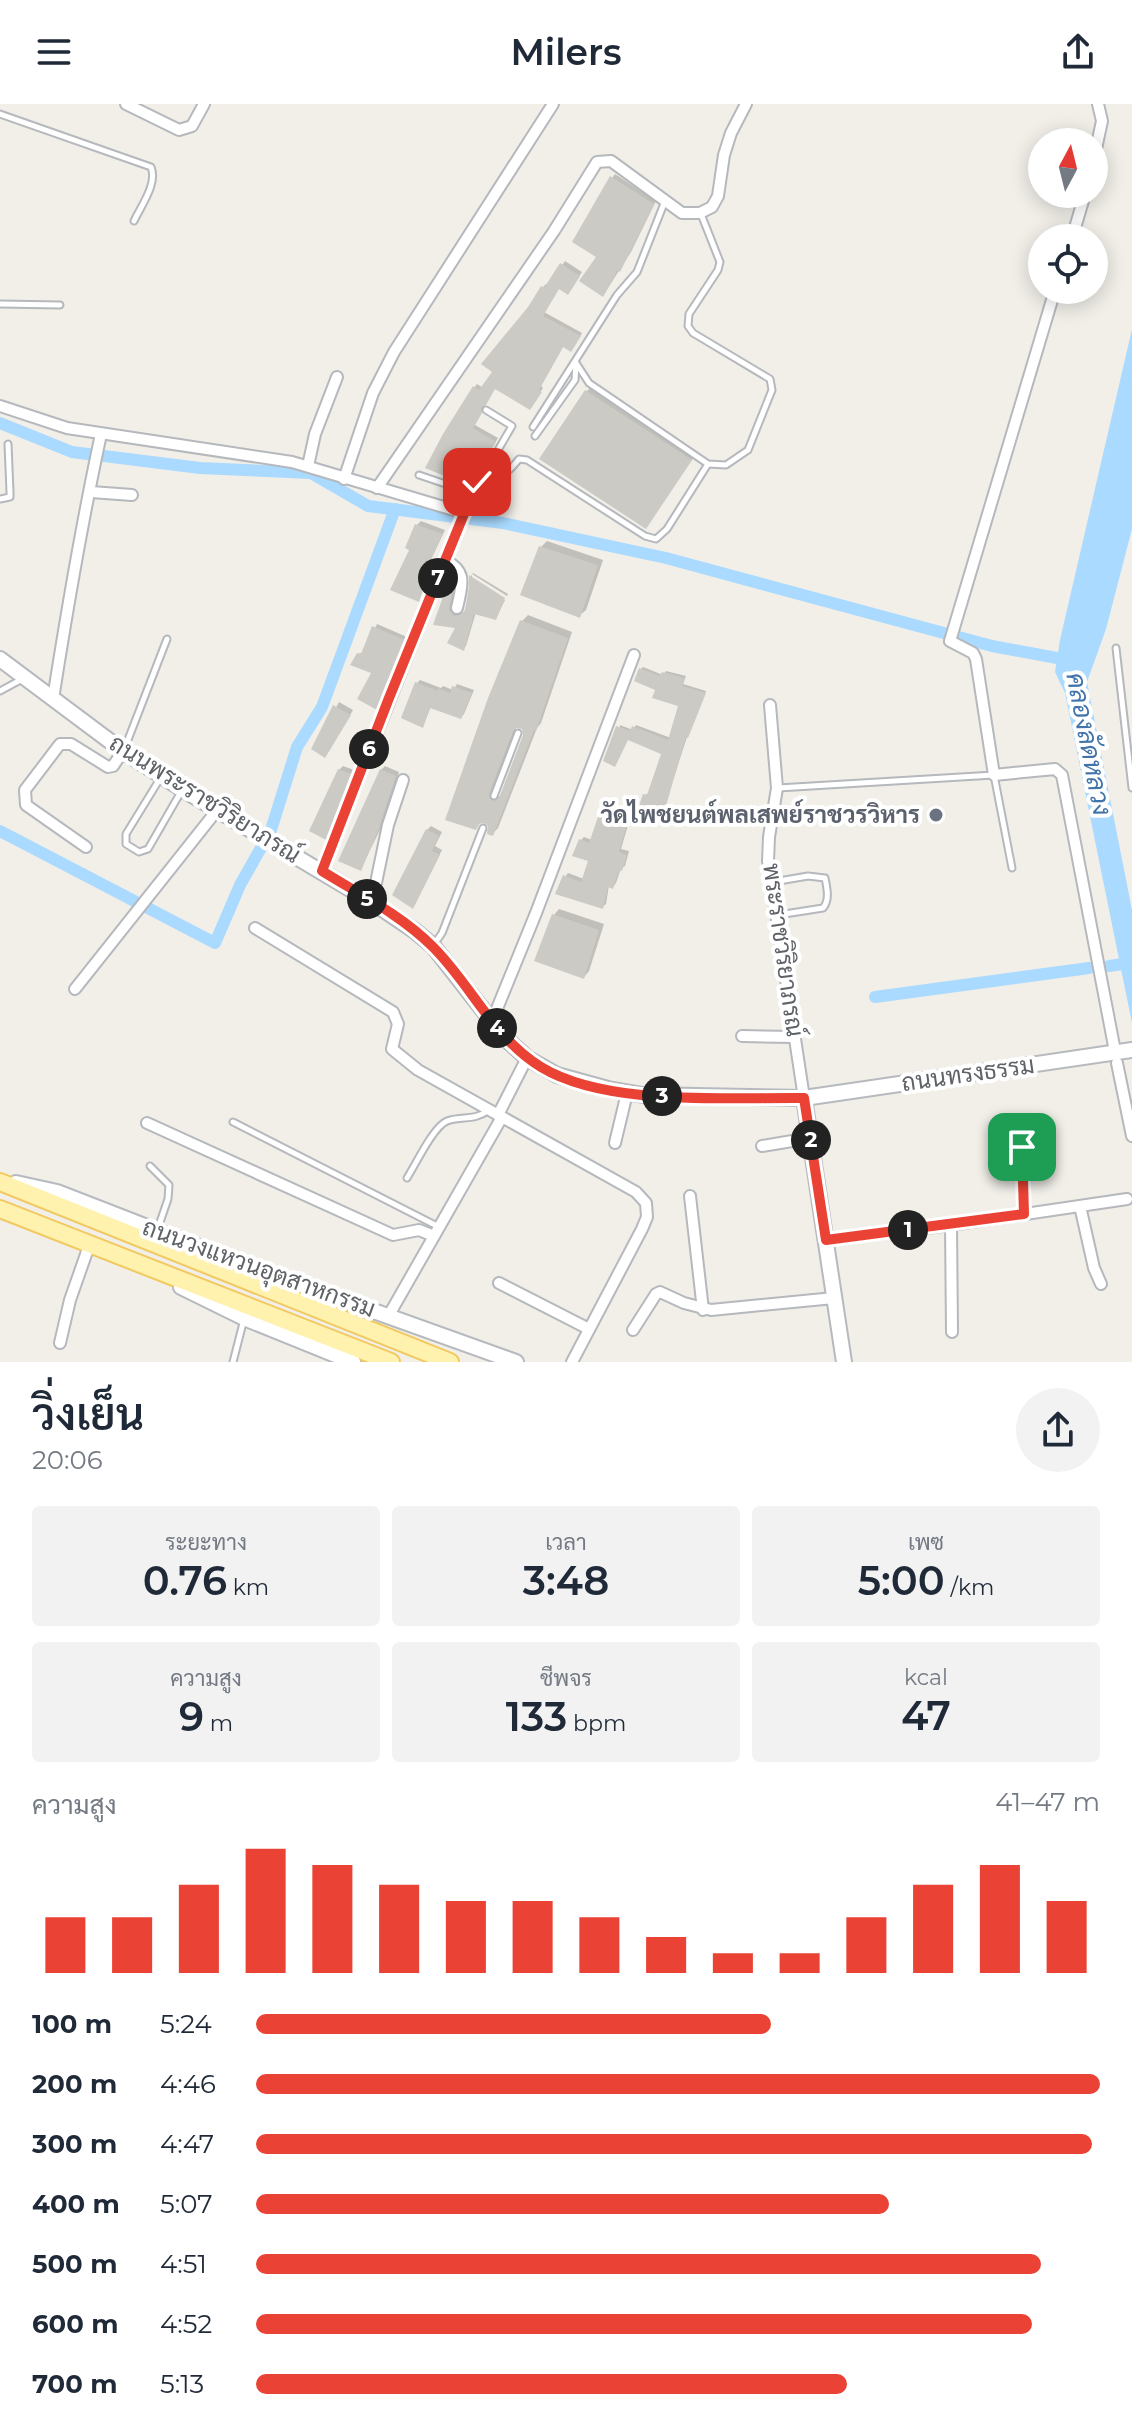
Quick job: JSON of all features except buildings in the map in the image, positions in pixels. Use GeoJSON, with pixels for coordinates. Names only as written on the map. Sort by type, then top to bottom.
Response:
{"type":"FeatureCollection","features":[{"type":"Feature","properties":{"kind":"main road","name":"ถนนพระราชวิริยาภรณ์"},"geometry":{"type":"LineString","coordinates":[[0,659],[123,751],[396,917],[433,946],[492,1021],[527,1058],[557,1075],[627,1093],[659,1096],[804,1098]]}},
{"type":"Feature","properties":{"kind":"main road","name":"ถนนทรงธรรม"},"geometry":{"type":"LineString","coordinates":[[804,1098],[1121,1053]]}},
{"type":"Feature","properties":{"kind":"main road"},"geometry":{"type":"LineString","coordinates":[[804,1098],[844,1362]]}},
{"type":"Feature","properties":{"kind":"main road","name":"ถนนวงแหวนอุตสาหกรรม"},"geometry":{"type":"LineString","coordinates":[[0,1181],[57,1192],[157,1232],[516,1362]]}},
{"type":"Feature","properties":{"kind":"main road","name":"ถนนวงแหวนอุตสาหกรรม"},"geometry":{"type":"LineString","coordinates":[[0,1181],[450,1362]]}},
{"type":"Feature","properties":{"kind":"main road","name":"ถนนวงแหวนอุตสาหกรรม"},"geometry":{"type":"LineString","coordinates":[[0,1209],[391,1362]]}},
{"type":"Feature","properties":{"kind":"main road","name":"ถนนวงแหวนอุตสาหกรรม"},"geometry":{"type":"LineString","coordinates":[[97,1246],[244,1318],[353,1362]]}},
{"type":"Feature","properties":{"kind":"street"},"geometry":{"type":"LineString","coordinates":[[126,104],[179,130],[192,126],[204,104]]}},
{"type":"Feature","properties":{"kind":"street"},"geometry":{"type":"LineString","coordinates":[[344,479],[373,393],[394,352],[553,104]]}},
{"type":"Feature","properties":{"kind":"street"},"geometry":{"type":"LineString","coordinates":[[377,488],[554,231],[597,162],[611,161],[682,213],[700,213],[712,207],[718,196],[724,155],[746,104]]}},
{"type":"Feature","properties":{"kind":"street"},"geometry":{"type":"LineString","coordinates":[[1098,104],[1100,128]]}},
{"type":"Feature","properties":{"kind":"street"},"geometry":{"type":"LineString","coordinates":[[1051,304],[950,641],[973,653],[976,659],[994,775],[1055,769],[1062,775],[1121,1053],[1132,1136]]}},
{"type":"Feature","properties":{"kind":"street"},"geometry":{"type":"LineString","coordinates":[[308,466],[315,434],[337,377]]}},
{"type":"Feature","properties":{"kind":"street"},"geometry":{"type":"LineString","coordinates":[[0,406],[100,440],[271,457],[464,515],[322,871]]}},
{"type":"Feature","properties":{"kind":"street"},"geometry":{"type":"LineString","coordinates":[[53,699],[76,548],[91,492],[100,440]]}},
{"type":"Feature","properties":{"kind":"street"},"geometry":{"type":"LineString","coordinates":[[91,492],[132,495]]}},
{"type":"Feature","properties":{"kind":"street"},"geometry":{"type":"LineString","coordinates":[[445,560],[460,573],[462,585],[457,608]]}},
{"type":"Feature","properties":{"kind":"street"},"geometry":{"type":"LineString","coordinates":[[492,1021],[634,655]]}},
{"type":"Feature","properties":{"kind":"street","name":"พระราชวิริยาภรณ์"},"geometry":{"type":"LineString","coordinates":[[770,705],[777,788],[769,837],[771,882],[804,1098]]}},
{"type":"Feature","properties":{"kind":"street"},"geometry":{"type":"LineString","coordinates":[[86,847],[26,805],[25,790],[60,744],[71,744],[108,767],[113,766],[123,751]]}},
{"type":"Feature","properties":{"kind":"street"},"geometry":{"type":"LineString","coordinates":[[372,902],[388,825],[403,780]]}},
{"type":"Feature","properties":{"kind":"street"},"geometry":{"type":"LineString","coordinates":[[75,989],[218,809]]}},
{"type":"Feature","properties":{"kind":"street"},"geometry":{"type":"LineString","coordinates":[[255,928],[393,1012],[398,1024],[391,1045],[398,1055],[418,1070],[636,1192],[646,1203],[647,1217],[642,1229],[572,1362]]}},
{"type":"Feature","properties":{"kind":"street"},"geometry":{"type":"LineString","coordinates":[[742,1036],[795,1037]]}},
{"type":"Feature","properties":{"kind":"street"},"geometry":{"type":"LineString","coordinates":[[389,1315],[437,1232],[527,1058]]}},
{"type":"Feature","properties":{"kind":"street"},"geometry":{"type":"LineString","coordinates":[[615,1143],[627,1093]]}},
{"type":"Feature","properties":{"kind":"street"},"geometry":{"type":"LineString","coordinates":[[147,1123],[393,1235],[419,1230],[437,1232]]}},
{"type":"Feature","properties":{"kind":"street"},"geometry":{"type":"LineString","coordinates":[[762,1146],[810,1138]]}},
{"type":"Feature","properties":{"kind":"street"},"geometry":{"type":"LineString","coordinates":[[1022,1147],[1024,1214]]}},
{"type":"Feature","properties":{"kind":"street"},"geometry":{"type":"LineString","coordinates":[[690,1196],[703,1310]]}},
{"type":"Feature","properties":{"kind":"street"},"geometry":{"type":"LineString","coordinates":[[826,1240],[1127,1199]]}},
{"type":"Feature","properties":{"kind":"street"},"geometry":{"type":"LineString","coordinates":[[1080,1206],[1094,1268],[1101,1284]]}},
{"type":"Feature","properties":{"kind":"street"},"geometry":{"type":"LineString","coordinates":[[951,1225],[952,1332]]}},
{"type":"Feature","properties":{"kind":"street"},"geometry":{"type":"LineString","coordinates":[[60,1343],[70,1300],[97,1246]]}},
{"type":"Feature","properties":{"kind":"street"},"geometry":{"type":"LineString","coordinates":[[499,1283],[589,1329]]}},
{"type":"Feature","properties":{"kind":"street"},"geometry":{"type":"LineString","coordinates":[[633,1330],[660,1292],[703,1310],[834,1298]]}},
{"type":"Feature","properties":{"kind":"lane"},"geometry":{"type":"LineString","coordinates":[[0,114],[151,167],[154,174],[151,185],[134,221]]}},
{"type":"Feature","properties":{"kind":"lane"},"geometry":{"type":"LineString","coordinates":[[533,427],[617,295],[637,272],[665,201]]}},
{"type":"Feature","properties":{"kind":"lane"},"geometry":{"type":"LineString","coordinates":[[576,363],[589,383],[708,464],[726,465],[748,450],[772,390],[770,379],[693,333],[688,326],[689,314],[720,262],[700,213]]}},
{"type":"Feature","properties":{"kind":"lane"},"geometry":{"type":"LineString","coordinates":[[0,304],[60,305]]}},
{"type":"Feature","properties":{"kind":"lane"},"geometry":{"type":"LineString","coordinates":[[535,436],[575,380],[576,363]]}},
{"type":"Feature","properties":{"kind":"lane"},"geometry":{"type":"LineString","coordinates":[[464,515],[472,493],[512,426],[511,422],[486,410]]}},
{"type":"Feature","properties":{"kind":"lane"},"geometry":{"type":"LineString","coordinates":[[0,499],[10,497],[8,444]]}},
{"type":"Feature","properties":{"kind":"lane"},"geometry":{"type":"LineString","coordinates":[[484,474],[496,477],[506,474],[519,459],[527,460],[645,536],[656,539],[667,529],[708,464]]}},
{"type":"Feature","properties":{"kind":"lane"},"geometry":{"type":"LineString","coordinates":[[419,475],[472,493]]}},
{"type":"Feature","properties":{"kind":"lane"},"geometry":{"type":"LineString","coordinates":[[123,751],[167,639]]}},
{"type":"Feature","properties":{"kind":"lane"},"geometry":{"type":"LineString","coordinates":[[1116,648],[1132,788]]}},
{"type":"Feature","properties":{"kind":"lane"},"geometry":{"type":"LineString","coordinates":[[0,691],[25,677]]}},
{"type":"Feature","properties":{"kind":"lane"},"geometry":{"type":"LineString","coordinates":[[494,796],[518,733]]}},
{"type":"Feature","properties":{"kind":"lane"},"geometry":{"type":"LineString","coordinates":[[161,775],[126,834],[126,844],[139,852],[148,849],[182,789]]}},
{"type":"Feature","properties":{"kind":"lane"},"geometry":{"type":"LineString","coordinates":[[777,788],[994,775],[1012,868]]}},
{"type":"Feature","properties":{"kind":"lane"},"geometry":{"type":"LineString","coordinates":[[433,946],[442,933],[483,828]]}},
{"type":"Feature","properties":{"kind":"lane"},"geometry":{"type":"LineString","coordinates":[[771,882],[818,876],[825,878],[827,892],[823,908],[777,915]]}},
{"type":"Feature","properties":{"kind":"lane"},"geometry":{"type":"LineString","coordinates":[[407,1178],[437,1128],[447,1121],[497,1114]]}},
{"type":"Feature","properties":{"kind":"lane"},"geometry":{"type":"LineString","coordinates":[[233,1122],[437,1232]]}},
{"type":"Feature","properties":{"kind":"lane"},"geometry":{"type":"LineString","coordinates":[[150,1166],[169,1185],[168,1199],[157,1232]]}},
{"type":"Feature","properties":{"kind":"lane"},"geometry":{"type":"LineString","coordinates":[[233,1362],[244,1318]]}},
{"type":"Feature","properties":{"kind":"water","name":"คลองลัดหลวง"},"geometry":{"type":"Polygon","coordinates":[[[1132,329],[1132,529],[1106,629],[1087,682],[1132,910],[1132,1023],[1065,693],[1055,672],[1132,329]]]}},
{"type":"Feature","properties":{"kind":"waterway","name":"คลองลัดหลวง"},"geometry":{"type":"LineString","coordinates":[[0,423],[72,452],[200,468],[311,473],[368,506],[503,523],[666,558],[992,646],[1073,661]]}},
{"type":"Feature","properties":{"kind":"waterway"},"geometry":{"type":"LineString","coordinates":[[0,831],[215,943],[240,885],[271,830],[297,747],[322,707],[395,509]]}},
{"type":"Feature","properties":{"kind":"waterway"},"geometry":{"type":"LineString","coordinates":[[1109,966],[1130,963]]}},
{"type":"Feature","properties":{"kind":"waterway"},"geometry":{"type":"LineString","coordinates":[[875,997],[1089,968]]}},
{"type":"Feature","properties":{"kind":"place","name":"วัดไพชยนต์พลเสพย์ราชวรวิหาร"},"geometry":{"type":"Point","coordinates":[936,815]}},
{"type":"Feature","properties":{"kind":"route"},"geometry":{"type":"LineString","coordinates":[[477,482],[322,871],[396,917],[433,946],[505,1038],[527,1058],[557,1075],[643,1095],[804,1098],[826,1240],[1024,1214],[1022,1147]]}}]}
